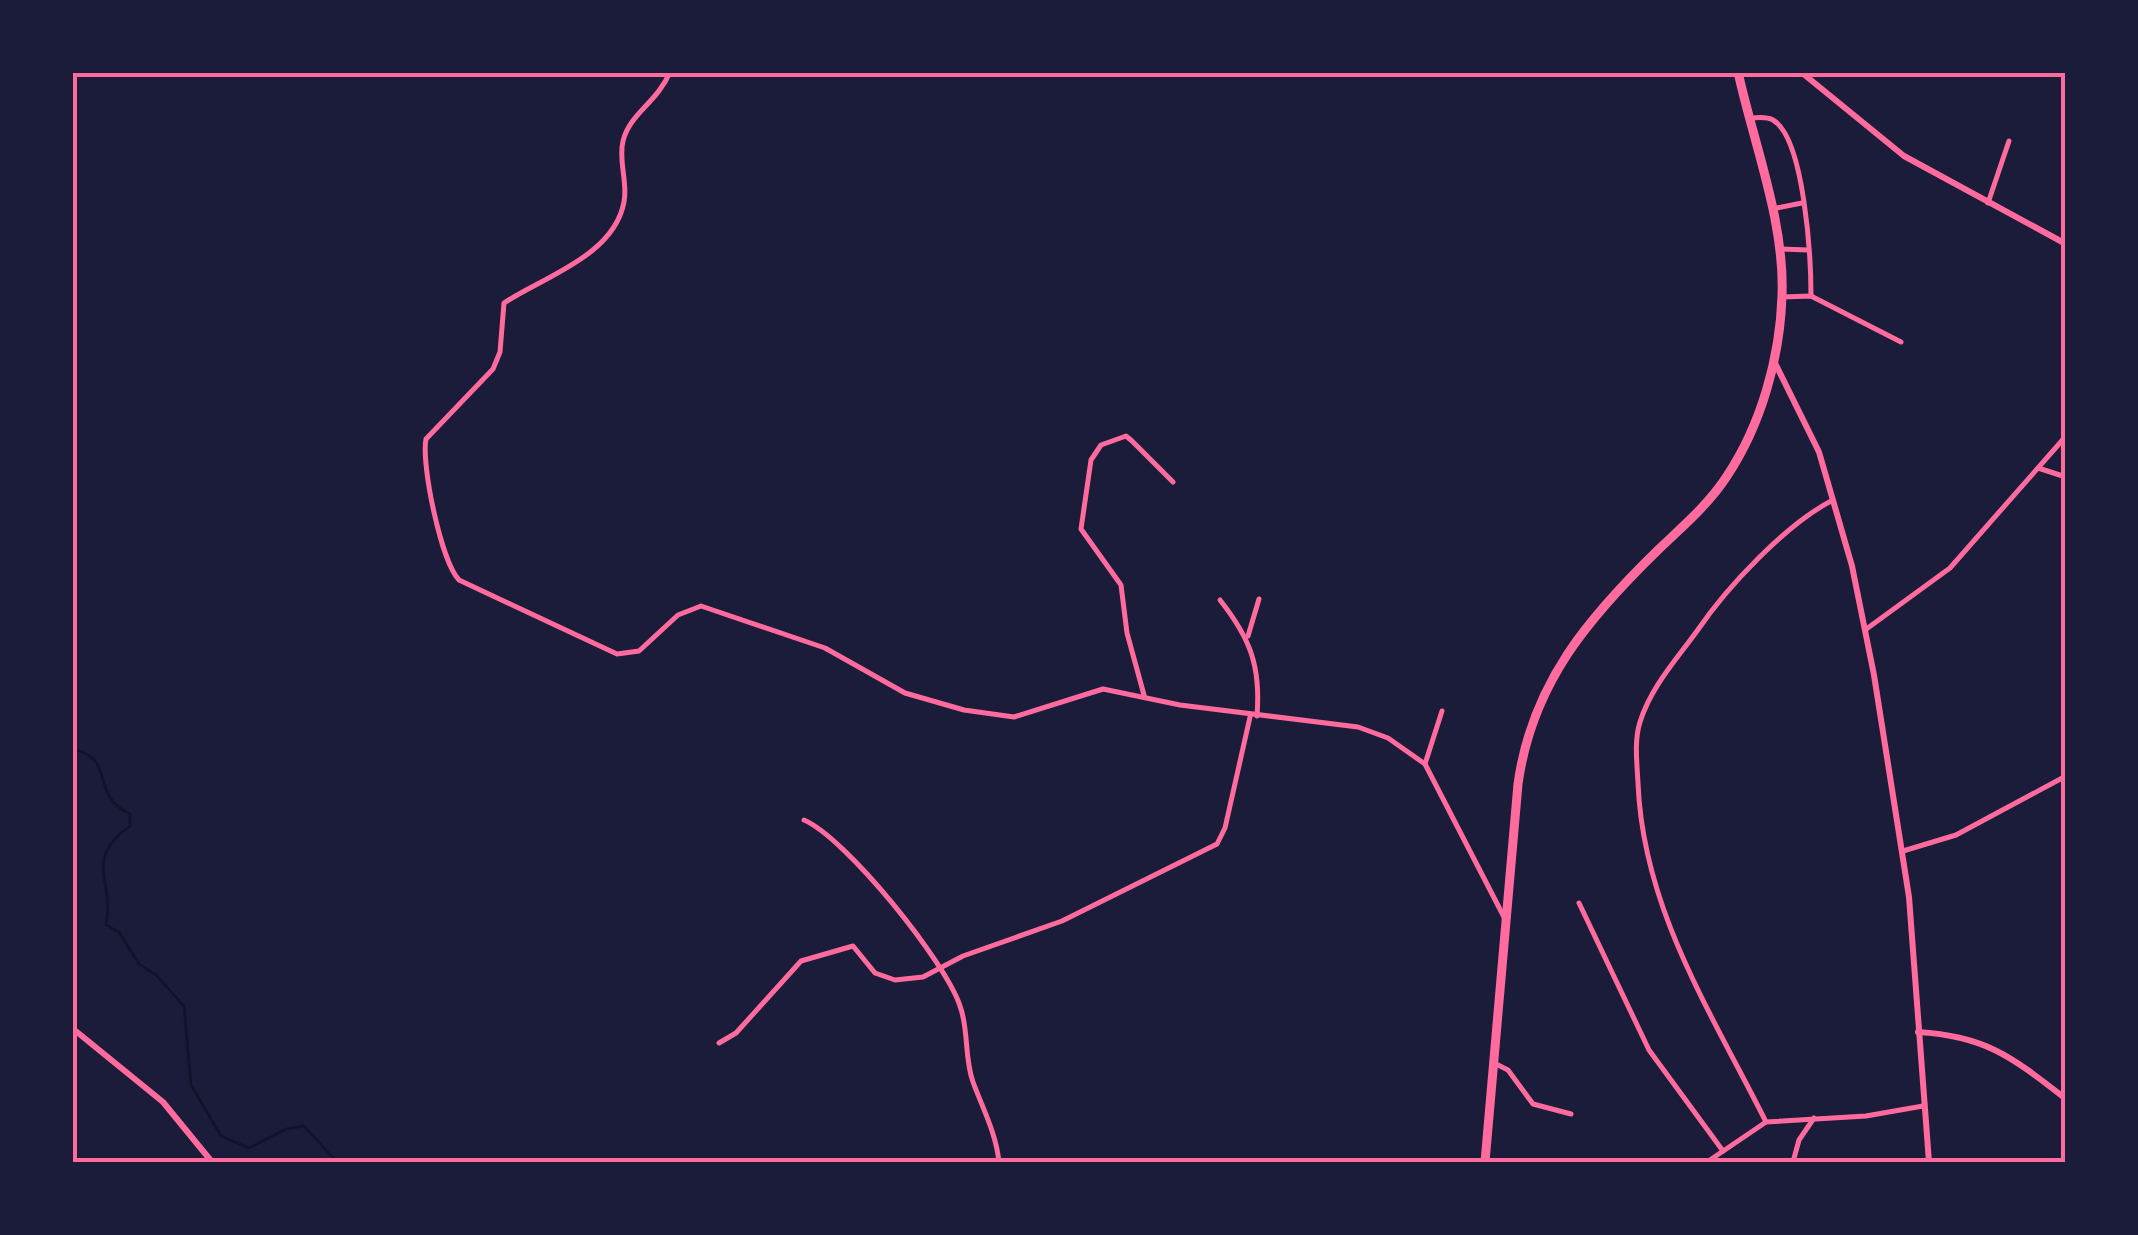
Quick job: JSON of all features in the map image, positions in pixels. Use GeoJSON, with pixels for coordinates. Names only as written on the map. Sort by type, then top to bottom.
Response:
{"type":"FeatureCollection","features":[{"type":"Feature","properties":{"kind":"highway"},"geometry":{"type":"LineString","coordinates":[[1485,1162],[1521,761],[1542,692],[1593,614],[1706,503],[1727,477],[1759,412],[1774,361],[1782,298],[1778,249],[1738,72]]}},
{"type":"Feature","properties":{"kind":"street"},"geometry":{"type":"LineString","coordinates":[[670,72],[656,100],[632,120],[623,140],[626,192],[614,224],[577,260],[504,303],[500,352],[492,369],[426,438],[436,510],[453,574],[476,590],[617,654],[639,651],[678,615],[701,606],[826,648],[904,693],[964,710],[1014,716],[1103,689],[1254,715],[1358,727],[1388,738],[1426,764],[1488,878],[1506,921]]}},
{"type":"Feature","properties":{"kind":"street"},"geometry":{"type":"LineString","coordinates":[[1802,72],[1904,156],[2066,244]]}},
{"type":"Feature","properties":{"kind":"street"},"geometry":{"type":"LineString","coordinates":[[1750,118],[1771,118],[1781,129],[1797,165],[1810,296]]}},
{"type":"Feature","properties":{"kind":"street"},"geometry":{"type":"LineString","coordinates":[[1988,202],[2009,141]]}},
{"type":"Feature","properties":{"kind":"street"},"geometry":{"type":"LineString","coordinates":[[1772,209],[1802,203]]}},
{"type":"Feature","properties":{"kind":"street"},"geometry":{"type":"LineString","coordinates":[[1778,249],[1808,250]]}},
{"type":"Feature","properties":{"kind":"street"},"geometry":{"type":"LineString","coordinates":[[1782,298],[1810,296],[1901,342]]}},
{"type":"Feature","properties":{"kind":"street"},"geometry":{"type":"LineString","coordinates":[[1774,361],[1812,431],[1865,630],[1903,852],[1929,1162]]}},
{"type":"Feature","properties":{"kind":"street"},"geometry":{"type":"LineString","coordinates":[[1865,630],[1950,568],[2066,436]]}},
{"type":"Feature","properties":{"kind":"street"},"geometry":{"type":"LineString","coordinates":[[1144,695],[1126,633],[1121,585],[1087,540],[1080,521],[1091,460],[1113,438],[1132,441],[1172,482]]}},
{"type":"Feature","properties":{"kind":"street"},"geometry":{"type":"LineString","coordinates":[[2038,468],[2066,477]]}},
{"type":"Feature","properties":{"kind":"street"},"geometry":{"type":"LineString","coordinates":[[1766,1122],[1698,994],[1654,885],[1639,818],[1638,728],[1666,672],[1729,589],[1786,532],[1833,500]]}},
{"type":"Feature","properties":{"kind":"street"},"geometry":{"type":"LineString","coordinates":[[720,1043],[736,1033],[807,958],[853,946],[875,973],[910,981],[963,956],[1062,920],[1217,844],[1225,828],[1254,715],[1258,683],[1248,636],[1220,600]]}},
{"type":"Feature","properties":{"kind":"street"},"geometry":{"type":"LineString","coordinates":[[1248,636],[1258,600]]}},
{"type":"Feature","properties":{"kind":"street"},"geometry":{"type":"LineString","coordinates":[[1426,764],[1442,710]]}},
{"type":"Feature","properties":{"kind":"street"},"geometry":{"type":"LineString","coordinates":[[1903,852],[1956,835],[2066,776]]}},
{"type":"Feature","properties":{"kind":"street"},"geometry":{"type":"LineString","coordinates":[[804,820],[834,838],[862,874],[884,888],[960,1003],[968,1065],[989,1119],[999,1162]]}},
{"type":"Feature","properties":{"kind":"street"},"geometry":{"type":"LineString","coordinates":[[1579,903],[1649,1050],[1723,1151]]}},
{"type":"Feature","properties":{"kind":"street"},"geometry":{"type":"LineString","coordinates":[[72,1028],[163,1102],[212,1162]]}},
{"type":"Feature","properties":{"kind":"street"},"geometry":{"type":"LineString","coordinates":[[1918,1032],[1988,1044],[2066,1099]]}},
{"type":"Feature","properties":{"kind":"street"},"geometry":{"type":"LineString","coordinates":[[1493,1063],[1506,1068],[1533,1104],[1572,1114]]}},
{"type":"Feature","properties":{"kind":"street"},"geometry":{"type":"LineString","coordinates":[[1707,1162],[1766,1122],[1866,1116],[1923,1106]]}},
{"type":"Feature","properties":{"kind":"street"},"geometry":{"type":"LineString","coordinates":[[1793,1162],[1799,1140],[1814,1118]]}},
{"type":"Feature","properties":{"kind":"waterway"},"geometry":{"type":"LineString","coordinates":[[72,749],[95,761],[110,797],[130,814],[130,826],[107,850],[104,861],[106,925],[119,932],[139,964],[156,975],[184,1006],[191,1085],[221,1136],[249,1148],[286,1129],[304,1126],[337,1162]]}}]}
